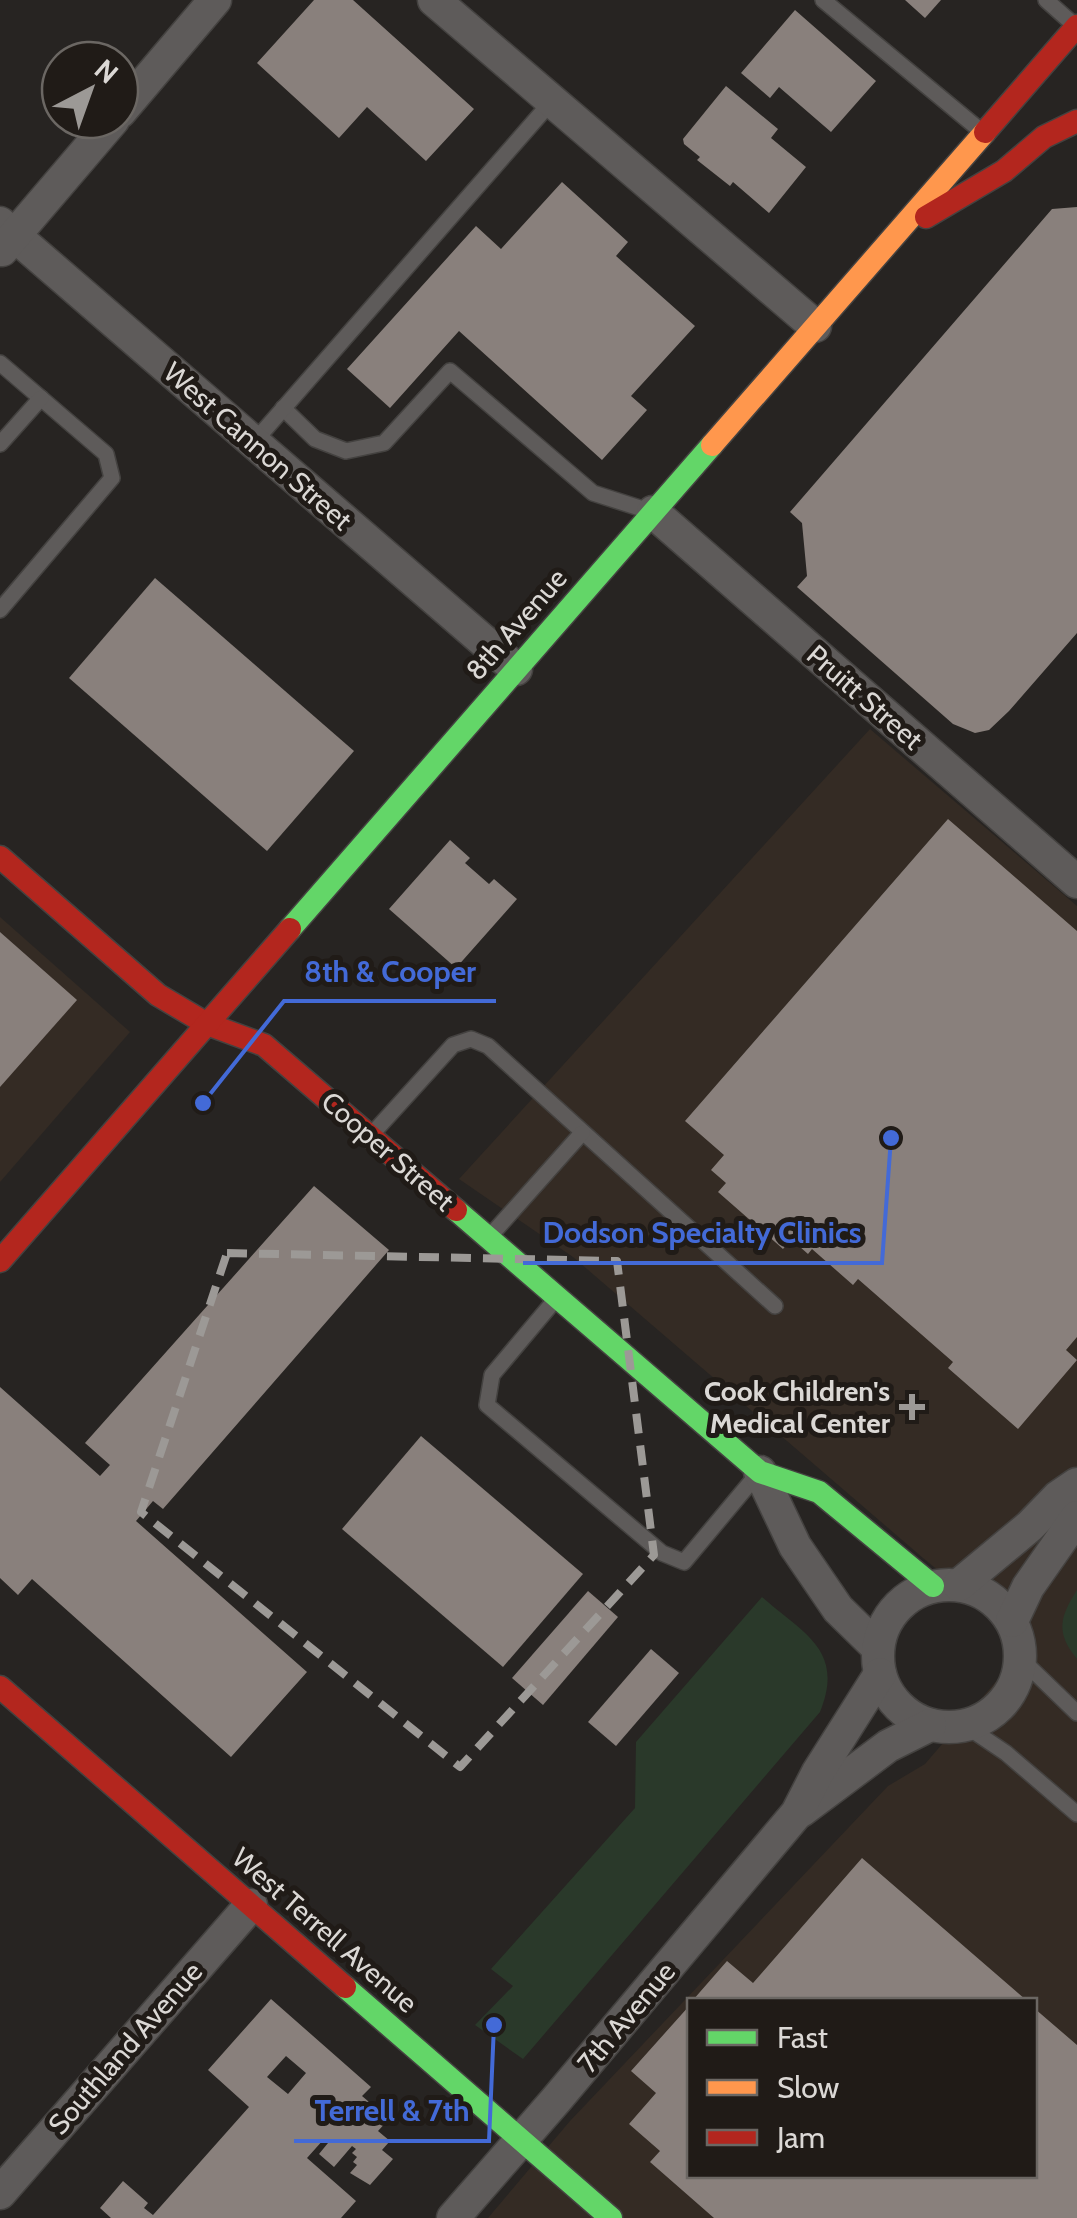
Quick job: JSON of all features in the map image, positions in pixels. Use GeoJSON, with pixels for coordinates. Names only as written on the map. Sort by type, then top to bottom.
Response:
{"type":"FeatureCollection","features":[{"type":"Feature","properties":{"kind":"street"},"geometry":{"type":"LineString","coordinates":[[140,88],[215,0]]}},
{"type":"Feature","properties":{"kind":"street"},"geometry":{"type":"LineString","coordinates":[[434,0],[815,326]]}},
{"type":"Feature","properties":{"kind":"street","name":"8th Avenue"},"geometry":{"type":"LineString","coordinates":[[0,1261],[1077,26]]}},
{"type":"Feature","properties":{"kind":"street"},"geometry":{"type":"LineString","coordinates":[[895,236],[1004,171],[1044,137],[1077,122]]}},
{"type":"Feature","properties":{"kind":"street"},"geometry":{"type":"LineString","coordinates":[[5,237],[95,140]]}},
{"type":"Feature","properties":{"kind":"street","name":"West Cannon Street"},"geometry":{"type":"LineString","coordinates":[[5,237],[254,442],[516,669]]}},
{"type":"Feature","properties":{"kind":"street","name":"Pruitt Street"},"geometry":{"type":"LineString","coordinates":[[653,512],[1077,882]]}},
{"type":"Feature","properties":{"kind":"street","name":"Cooper Street"},"geometry":{"type":"LineString","coordinates":[[0,856],[158,995],[207,1024],[264,1045],[760,1472],[819,1492],[946,1586]]}},
{"type":"Feature","properties":{"kind":"street","name":"Cooper Street"},"geometry":{"type":"LineString","coordinates":[[760,1472],[795,1546],[879,1661]]}},
{"type":"Feature","properties":{"kind":"street","name":"7th Avenue"},"geometry":{"type":"LineString","coordinates":[[798,1814],[879,1661],[884,1626],[896,1608],[912,1594],[946,1586],[1030,1526],[1077,1484]]}},
{"type":"Feature","properties":{"kind":"street"},"geometry":{"type":"LineString","coordinates":[[1012,1621],[1028,1587],[1077,1516]]}},
{"type":"Feature","properties":{"kind":"street"},"geometry":{"type":"LineString","coordinates":[[946,1586],[980,1591],[998,1604],[1012,1621],[1021,1659],[1010,1694],[984,1719],[966,1726]]}},
{"type":"Feature","properties":{"kind":"street"},"geometry":{"type":"LineString","coordinates":[[879,1661],[886,1691],[898,1706],[930,1726]]}},
{"type":"Feature","properties":{"kind":"street","name":"West Terrell Avenue"},"geometry":{"type":"LineString","coordinates":[[9,1701],[251,1904],[611,2218]]}},
{"type":"Feature","properties":{"kind":"street","name":"7th Avenue"},"geometry":{"type":"LineString","coordinates":[[452,2218],[798,1814],[888,1746],[930,1726],[966,1726]]}},
{"type":"Feature","properties":{"kind":"street","name":"Southland Avenue"},"geometry":{"type":"LineString","coordinates":[[0,2192],[251,1904]]}},
{"type":"Feature","properties":{"kind":"lane"},"geometry":{"type":"LineString","coordinates":[[824,0],[984,133]]}},
{"type":"Feature","properties":{"kind":"lane"},"geometry":{"type":"LineString","coordinates":[[1046,0],[1077,26]]}},
{"type":"Feature","properties":{"kind":"lane"},"geometry":{"type":"LineString","coordinates":[[254,442],[552,101]]}},
{"type":"Feature","properties":{"kind":"lane"},"geometry":{"type":"LineString","coordinates":[[0,363],[106,454],[112,478],[0,610]]}},
{"type":"Feature","properties":{"kind":"lane"},"geometry":{"type":"LineString","coordinates":[[283,408],[315,439],[346,451],[384,444],[450,371],[593,493],[653,512]]}},
{"type":"Feature","properties":{"kind":"lane"},"geometry":{"type":"LineString","coordinates":[[0,444],[40,398]]}},
{"type":"Feature","properties":{"kind":"lane"},"geometry":{"type":"LineString","coordinates":[[370,1136],[453,1045],[472,1039],[488,1046],[775,1306]]}},
{"type":"Feature","properties":{"kind":"lane"},"geometry":{"type":"LineString","coordinates":[[488,1238],[582,1133]]}},
{"type":"Feature","properties":{"kind":"lane"},"geometry":{"type":"LineString","coordinates":[[558,1298],[492,1374],[487,1405],[662,1553],[684,1562],[760,1472]]}},
{"type":"Feature","properties":{"kind":"lane"},"geometry":{"type":"LineString","coordinates":[[1021,1659],[1077,1713]]}},
{"type":"Feature","properties":{"kind":"lane"},"geometry":{"type":"LineString","coordinates":[[966,1726],[1077,1814]]}},
{"type":"Feature","properties":{"kind":"highlighted area"},"geometry":{"type":"Polygon","coordinates":[[[227,1253],[617,1261],[654,1555],[460,1767],[141,1512],[227,1253]]]}},
{"type":"Feature","properties":{"kind":"shaded area","name":"Cook Children's Medical Center"},"geometry":{"type":"Polygon","coordinates":[[[870,729],[1077,906],[1077,2218],[488,2218],[570,2121],[888,1786],[925,1764],[1028,1644],[573,1257],[459,1179],[870,729]]]}},
{"type":"Feature","properties":{"kind":"shaded area"},"geometry":{"type":"Polygon","coordinates":[[[0,917],[130,1032],[0,1182],[0,917]]]}},
{"type":"Feature","properties":{"kind":"green space"},"geometry":{"type":"Polygon","coordinates":[[[1077,1590],[1077,1659],[1065,1641],[1062,1624],[1077,1590]]]}},
{"type":"Feature","properties":{"kind":"green space"},"geometry":{"type":"Polygon","coordinates":[[[762,1597],[805,1633],[824,1658],[826,1691],[820,1712],[523,2059],[475,2025],[513,1986],[491,1969],[635,1808],[636,1742],[762,1597]]]}},
{"type":"Feature","properties":{"kind":"building"},"geometry":{"type":"Polygon","coordinates":[[[314,0],[353,0],[474,109],[426,161],[367,107],[339,138],[257,63],[314,0]]]}},
{"type":"Feature","properties":{"kind":"building"},"geometry":{"type":"Polygon","coordinates":[[[905,0],[941,0],[925,18],[905,0]]]}},
{"type":"Feature","properties":{"kind":"building"},"geometry":{"type":"Polygon","coordinates":[[[795,10],[876,81],[831,132],[779,87],[770,98],[741,73],[795,10]]]}},
{"type":"Feature","properties":{"kind":"building"},"geometry":{"type":"Polygon","coordinates":[[[726,86],[778,129],[771,138],[806,167],[769,213],[733,182],[730,186],[697,160],[700,157],[684,144],[683,139],[726,86]]]}},
{"type":"Feature","properties":{"kind":"building"},"geometry":{"type":"Polygon","coordinates":[[[562,182],[628,242],[616,256],[695,326],[631,396],[647,410],[602,460],[459,331],[390,408],[347,369],[476,226],[501,249],[562,182]]]}},
{"type":"Feature","properties":{"kind":"building"},"geometry":{"type":"Polygon","coordinates":[[[1077,207],[1077,633],[1009,711],[989,730],[975,733],[953,724],[797,587],[807,576],[802,523],[790,512],[1052,209],[1077,207]]]}},
{"type":"Feature","properties":{"kind":"building"},"geometry":{"type":"Polygon","coordinates":[[[155,578],[354,751],[267,851],[69,678],[155,578]]]}},
{"type":"Feature","properties":{"kind":"building"},"geometry":{"type":"Polygon","coordinates":[[[948,819],[1077,931],[1077,1337],[1066,1350],[1077,1360],[1018,1429],[948,1368],[953,1362],[858,1279],[853,1285],[812,1249],[808,1254],[791,1239],[783,1249],[718,1192],[726,1183],[711,1170],[724,1155],[685,1121],[948,819]]]}},
{"type":"Feature","properties":{"kind":"building"},"geometry":{"type":"Polygon","coordinates":[[[450,840],[470,858],[465,863],[489,884],[494,879],[517,899],[456,968],[389,909],[450,840]]]}},
{"type":"Feature","properties":{"kind":"building"},"geometry":{"type":"Polygon","coordinates":[[[0,932],[77,1000],[0,1087],[0,932]]]}},
{"type":"Feature","properties":{"kind":"building"},"geometry":{"type":"Polygon","coordinates":[[[314,1186],[389,1250],[163,1509],[153,1501],[136,1521],[307,1672],[231,1757],[32,1579],[18,1595],[0,1578],[0,1387],[100,1476],[110,1465],[85,1443],[314,1186]]]}},
{"type":"Feature","properties":{"kind":"building"},"geometry":{"type":"Polygon","coordinates":[[[421,1436],[583,1574],[503,1667],[342,1529],[421,1436]]]}},
{"type":"Feature","properties":{"kind":"building"},"geometry":{"type":"Polygon","coordinates":[[[588,1591],[618,1617],[543,1705],[512,1678],[588,1591]]]}},
{"type":"Feature","properties":{"kind":"building"},"geometry":{"type":"Polygon","coordinates":[[[651,1649],[679,1673],[616,1746],[588,1722],[651,1649]]]}},
{"type":"Feature","properties":{"kind":"building"},"geometry":{"type":"Polygon","coordinates":[[[862,1858],[1024,1998],[695,1998],[727,1961],[753,1983],[862,1858]]]}},
{"type":"Feature","properties":{"kind":"building"},"geometry":{"type":"Polygon","coordinates":[[[271,1999],[371,2087],[362,2096],[389,2119],[378,2131],[390,2141],[382,2150],[393,2159],[370,2185],[350,2173],[357,2165],[353,2162],[357,2157],[352,2153],[356,2149],[352,2146],[334,2167],[319,2154],[328,2143],[324,2139],[307,2158],[356,2201],[341,2218],[111,2218],[100,2208],[123,2181],[148,2203],[144,2208],[153,2215],[249,2107],[208,2070],[271,1999]],[[286,2056],[267,2077],[288,2094],[306,2073],[286,2056]]]}},
{"type":"Feature","properties":{"kind":"building"},"geometry":{"type":"Polygon","coordinates":[[[687,2008],[687,2178],[1037,2178],[1037,2011],[1077,2045],[1077,2218],[714,2218],[650,2162],[660,2151],[629,2124],[656,2093],[631,2071],[687,2008]]]}},
{"type":"Feature","properties":{"kind":"traffic: fast"},"geometry":{"type":"LineString","coordinates":[[290,929],[712,445]]}},
{"type":"Feature","properties":{"kind":"traffic: fast"},"geometry":{"type":"LineString","coordinates":[[456,1210],[760,1472],[819,1492],[933,1586]]}},
{"type":"Feature","properties":{"kind":"traffic: fast"},"geometry":{"type":"LineString","coordinates":[[345,1987],[611,2218]]}},
{"type":"Feature","properties":{"kind":"traffic: slow"},"geometry":{"type":"LineString","coordinates":[[712,445],[985,132]]}},
{"type":"Feature","properties":{"kind":"traffic: jam"},"geometry":{"type":"LineString","coordinates":[[985,132],[1077,26]]}},
{"type":"Feature","properties":{"kind":"traffic: jam"},"geometry":{"type":"LineString","coordinates":[[926,217],[1004,171],[1044,137],[1077,121]]}},
{"type":"Feature","properties":{"kind":"traffic: jam"},"geometry":{"type":"LineString","coordinates":[[0,857],[158,995],[207,1024],[264,1045],[456,1210]]}},
{"type":"Feature","properties":{"kind":"traffic: jam"},"geometry":{"type":"LineString","coordinates":[[0,1261],[290,929]]}},
{"type":"Feature","properties":{"kind":"traffic: jam"},"geometry":{"type":"LineString","coordinates":[[0,1687],[345,1987]]}},
{"type":"Feature","properties":{"kind":"place","name":"8th & Cooper"},"geometry":{"type":"Point","coordinates":[203,1103]}},
{"type":"Feature","properties":{"kind":"place","name":"Dodson Specialty Clinics"},"geometry":{"type":"Point","coordinates":[891,1138]}},
{"type":"Feature","properties":{"kind":"place","name":"Cook Children's Medical Center"},"geometry":{"type":"Point","coordinates":[912,1407]}},
{"type":"Feature","properties":{"kind":"place","name":"Terrell & 7th"},"geometry":{"type":"Point","coordinates":[494,2025]}}]}
